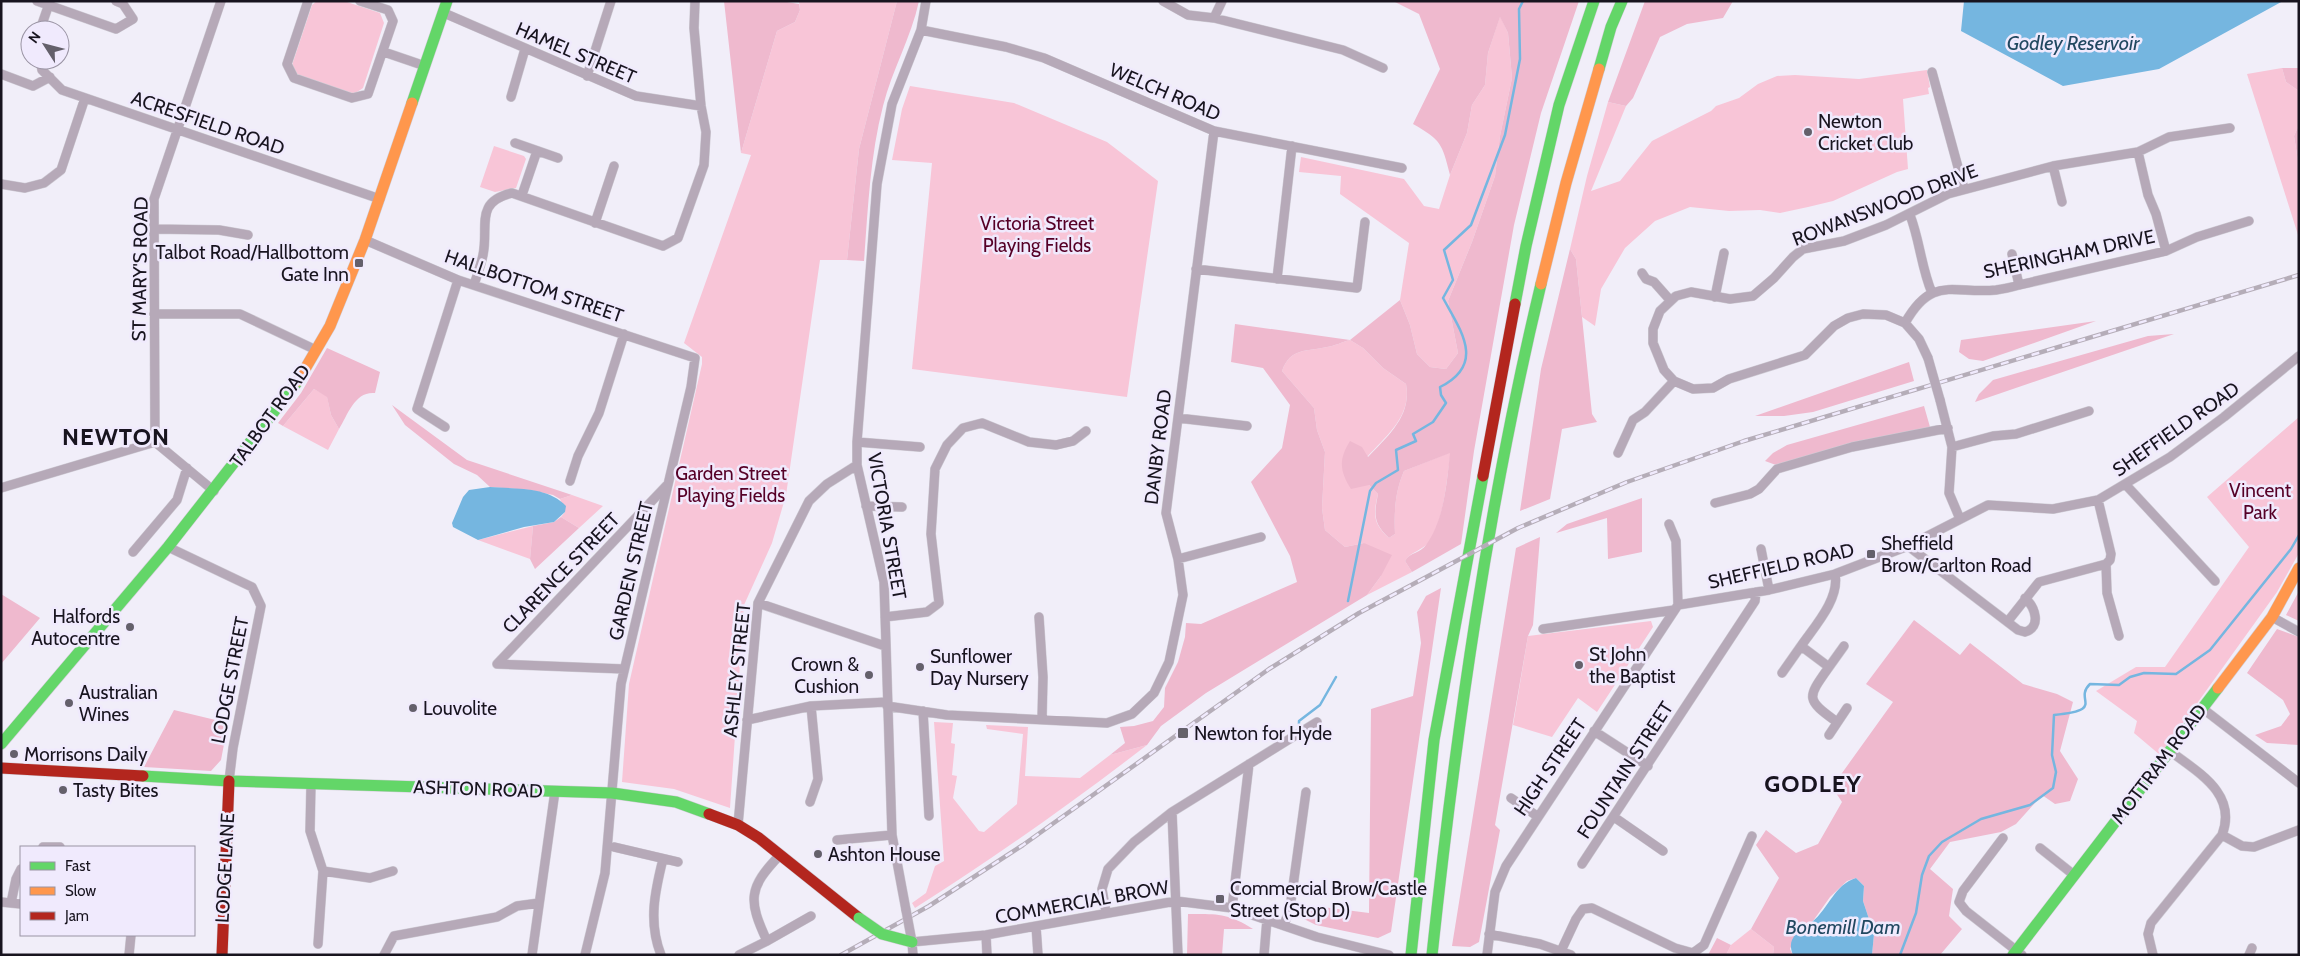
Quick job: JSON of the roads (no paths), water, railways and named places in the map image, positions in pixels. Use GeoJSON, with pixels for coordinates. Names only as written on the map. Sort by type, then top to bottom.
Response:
{"type":"FeatureCollection","features":[{"type":"Feature","properties":{"kind":"main road","name":"TALBOT ROAD"},"geometry":{"type":"LineString","coordinates":[[1,744],[168,547],[292,390],[330,326],[365,240],[447,1]]}},
{"type":"Feature","properties":{"kind":"main road"},"geometry":{"type":"LineString","coordinates":[[1411,955],[1434,740],[1526,246],[1559,106],[1594,1]]}},
{"type":"Feature","properties":{"kind":"main road"},"geometry":{"type":"LineString","coordinates":[[1432,955],[1455,746],[1503,458],[1560,205],[1611,27],[1622,1]]}},
{"type":"Feature","properties":{"kind":"main road","name":"MOTTRAM ROAD"},"geometry":{"type":"LineString","coordinates":[[2017,953],[2074,875],[2272,617],[2299,568]]}},
{"type":"Feature","properties":{"kind":"main road","name":"ASHTON ROAD"},"geometry":{"type":"LineString","coordinates":[[1,768],[230,781],[612,793],[676,802],[738,825],[882,934],[912,942]]}},
{"type":"Feature","properties":{"kind":"main road","name":"LODGE LANE"},"geometry":{"type":"LineString","coordinates":[[222,955],[230,781]]}},
{"type":"Feature","properties":{"kind":"street"},"geometry":{"type":"LineString","coordinates":[[37,1],[49,3],[116,29],[133,19],[123,4],[116,1]]}},
{"type":"Feature","properties":{"kind":"street","name":"ST MARY'S ROAD"},"geometry":{"type":"LineString","coordinates":[[155,442],[154,199],[221,1]]}},
{"type":"Feature","properties":{"kind":"street"},"geometry":{"type":"LineString","coordinates":[[308,1],[287,64],[294,78],[352,98],[368,94],[384,52],[393,21],[388,10],[360,1]]}},
{"type":"Feature","properties":{"kind":"street"},"geometry":{"type":"LineString","coordinates":[[587,76],[611,1]]}},
{"type":"Feature","properties":{"kind":"street"},"geometry":{"type":"LineString","coordinates":[[474,285],[483,255],[484,219],[488,206],[499,196],[512,193],[663,246],[678,238],[704,165],[706,132],[701,106],[694,28],[695,1]]}},
{"type":"Feature","properties":{"kind":"street","name":"VICTORIA STREET"},"geometry":{"type":"LineString","coordinates":[[913,955],[892,835],[884,582],[857,465],[857,442],[877,184],[892,104],[921,30],[926,1]]}},
{"type":"Feature","properties":{"kind":"street"},"geometry":{"type":"LineString","coordinates":[[1163,1],[1188,15],[1214,18],[1343,50],[1383,68]]}},
{"type":"Feature","properties":{"kind":"street"},"geometry":{"type":"LineString","coordinates":[[1214,18],[1222,1]]}},
{"type":"Feature","properties":{"kind":"street"},"geometry":{"type":"LineString","coordinates":[[43,20],[49,3]]}},
{"type":"Feature","properties":{"kind":"street","name":"HAMEL STREET"},"geometry":{"type":"LineString","coordinates":[[444,13],[636,96],[701,106]]}},
{"type":"Feature","properties":{"kind":"street","name":"WELCH ROAD"},"geometry":{"type":"LineString","coordinates":[[921,30],[1006,47],[1044,58],[1214,131],[1402,168]]}},
{"type":"Feature","properties":{"kind":"street"},"geometry":{"type":"LineString","coordinates":[[511,96],[525,49]]}},
{"type":"Feature","properties":{"kind":"street"},"geometry":{"type":"LineString","coordinates":[[384,52],[425,66]]}},
{"type":"Feature","properties":{"kind":"street","name":"ACRESFIELD ROAD"},"geometry":{"type":"LineString","coordinates":[[42,70],[62,90],[380,199]]}},
{"type":"Feature","properties":{"kind":"street"},"geometry":{"type":"LineString","coordinates":[[1932,72],[1964,189]]}},
{"type":"Feature","properties":{"kind":"street"},"geometry":{"type":"LineString","coordinates":[[1,74],[33,86],[50,77]]}},
{"type":"Feature","properties":{"kind":"street"},"geometry":{"type":"LineString","coordinates":[[1,184],[25,188],[44,183],[61,170],[86,98]]}},
{"type":"Feature","properties":{"kind":"street","name":"ROWANSWOOD DRIVE"},"geometry":{"type":"LineString","coordinates":[[1670,300],[1691,292],[1730,299],[1753,296],[1774,278],[1792,257],[1804,250],[1844,241],[1910,215],[1948,194],[2054,166],[2138,152],[2169,137],[2230,128]]}},
{"type":"Feature","properties":{"kind":"street","name":"DANBY ROAD"},"geometry":{"type":"LineString","coordinates":[[748,720],[811,706],[887,704],[947,715],[1108,723],[1132,714],[1154,693],[1169,662],[1183,595],[1178,559],[1166,513],[1214,131]]}},
{"type":"Feature","properties":{"kind":"street"},"geometry":{"type":"LineString","coordinates":[[515,143],[558,158]]}},
{"type":"Feature","properties":{"kind":"street"},"geometry":{"type":"LineString","coordinates":[[1278,279],[1292,146]]}},
{"type":"Feature","properties":{"kind":"street"},"geometry":{"type":"LineString","coordinates":[[522,195],[537,151]]}},
{"type":"Feature","properties":{"kind":"street"},"geometry":{"type":"LineString","coordinates":[[2138,152],[2148,195],[2156,214],[2166,251]]}},
{"type":"Feature","properties":{"kind":"street"},"geometry":{"type":"LineString","coordinates":[[595,223],[614,166]]}},
{"type":"Feature","properties":{"kind":"street"},"geometry":{"type":"LineString","coordinates":[[2054,166],[2062,202]]}},
{"type":"Feature","properties":{"kind":"street"},"geometry":{"type":"LineString","coordinates":[[1905,323],[1916,305],[1932,293],[1922,268],[1918,237],[1910,215]]}},
{"type":"Feature","properties":{"kind":"street","name":"SHERINGHAM DRIVE"},"geometry":{"type":"LineString","coordinates":[[1932,293],[1958,288],[1996,290],[2019,285],[2166,251],[2197,237],[2249,221]]}},
{"type":"Feature","properties":{"kind":"street"},"geometry":{"type":"LineString","coordinates":[[1196,268],[1357,288],[1365,222]]}},
{"type":"Feature","properties":{"kind":"street"},"geometry":{"type":"LineString","coordinates":[[154,229],[219,230],[248,235]]}},
{"type":"Feature","properties":{"kind":"street","name":"HALLBOTTOM STREET"},"geometry":{"type":"LineString","coordinates":[[365,240],[458,280],[694,358]]}},
{"type":"Feature","properties":{"kind":"street"},"geometry":{"type":"LineString","coordinates":[[1715,297],[1724,253]]}},
{"type":"Feature","properties":{"kind":"street"},"geometry":{"type":"LineString","coordinates":[[2012,254],[2019,285]]}},
{"type":"Feature","properties":{"kind":"street"},"geometry":{"type":"LineString","coordinates":[[1642,273],[1646,279],[1654,282],[1670,300],[1656,316],[1653,329],[1653,342],[1660,364],[1674,381],[1693,389],[1713,388],[1738,376],[1805,355],[1834,326],[1855,316],[1879,314],[1905,323],[1919,339],[1928,358],[1948,428],[1952,447],[1949,493],[1960,519]]}},
{"type":"Feature","properties":{"kind":"street"},"geometry":{"type":"LineString","coordinates":[[445,427],[417,409],[458,280]]}},
{"type":"Feature","properties":{"kind":"street"},"geometry":{"type":"LineString","coordinates":[[154,314],[240,314],[316,350]]}},
{"type":"Feature","properties":{"kind":"street"},"geometry":{"type":"LineString","coordinates":[[570,481],[578,456],[599,413],[624,334]]}},
{"type":"Feature","properties":{"kind":"street","name":"SHEFFIELD ROAD"},"geometry":{"type":"LineString","coordinates":[[1543,629],[1676,608],[1769,590],[1835,574],[1908,546],[1988,505],[2053,509],[2098,500],[2170,457],[2224,417],[2299,356]]}},
{"type":"Feature","properties":{"kind":"street","name":"GARDEN STREET"},"geometry":{"type":"LineString","coordinates":[[585,955],[605,873],[621,684],[692,387],[694,358]]}},
{"type":"Feature","properties":{"kind":"street"},"geometry":{"type":"LineString","coordinates":[[1618,453],[1632,420],[1645,412],[1674,381]]}},
{"type":"Feature","properties":{"kind":"street"},"geometry":{"type":"LineString","coordinates":[[1952,447],[1993,436],[2016,434],[2089,411]]}},
{"type":"Feature","properties":{"kind":"street"},"geometry":{"type":"LineString","coordinates":[[1178,418],[1247,426]]}},
{"type":"Feature","properties":{"kind":"street"},"geometry":{"type":"LineString","coordinates":[[885,617],[928,612],[939,603],[931,534],[935,469],[947,445],[963,428],[982,423],[1029,442],[1056,445],[1073,441],[1086,431]]}},
{"type":"Feature","properties":{"kind":"street"},"geometry":{"type":"LineString","coordinates":[[1715,503],[1750,494],[1759,489],[1777,469],[1852,447],[1948,428]]}},
{"type":"Feature","properties":{"kind":"street"},"geometry":{"type":"LineString","coordinates":[[1,488],[155,442],[214,491]]}},
{"type":"Feature","properties":{"kind":"street"},"geometry":{"type":"LineString","coordinates":[[857,442],[920,447]]}},
{"type":"Feature","properties":{"kind":"street","name":"ASHLEY STREET"},"geometry":{"type":"LineString","coordinates":[[738,825],[758,603],[809,501],[826,484],[857,465]]}},
{"type":"Feature","properties":{"kind":"street"},"geometry":{"type":"LineString","coordinates":[[132,552],[177,500],[187,468]]}},
{"type":"Feature","properties":{"kind":"street","name":"CLARENCE STREET"},"geometry":{"type":"LineString","coordinates":[[624,669],[497,664],[668,484]]}},
{"type":"Feature","properties":{"kind":"street"},"geometry":{"type":"LineString","coordinates":[[2126,485],[2215,581]]}},
{"type":"Feature","properties":{"kind":"street"},"geometry":{"type":"LineString","coordinates":[[2008,621],[2039,582],[2106,564],[2110,560],[2111,554],[2098,500]]}},
{"type":"Feature","properties":{"kind":"street"},"geometry":{"type":"LineString","coordinates":[[866,506],[902,507]]}},
{"type":"Feature","properties":{"kind":"street"},"geometry":{"type":"LineString","coordinates":[[1669,524],[1676,540],[1676,608]]}},
{"type":"Feature","properties":{"kind":"street"},"geometry":{"type":"LineString","coordinates":[[1178,559],[1261,537]]}},
{"type":"Feature","properties":{"kind":"street"},"geometry":{"type":"LineString","coordinates":[[1908,546],[2025,632],[2034,626],[2034,607],[2025,598]]}},
{"type":"Feature","properties":{"kind":"street","name":"LODGE STREET"},"geometry":{"type":"LineString","coordinates":[[168,547],[252,587],[261,606],[233,748],[230,781]]}},
{"type":"Feature","properties":{"kind":"street"},"geometry":{"type":"LineString","coordinates":[[1761,549],[1769,590]]}},
{"type":"Feature","properties":{"kind":"street"},"geometry":{"type":"LineString","coordinates":[[2106,564],[2107,593],[2119,636]]}},
{"type":"Feature","properties":{"kind":"street"},"geometry":{"type":"LineString","coordinates":[[1782,673],[1830,600],[1837,582],[1835,574]]}},
{"type":"Feature","properties":{"kind":"street","name":"FOUNTAIN STREET"},"geometry":{"type":"LineString","coordinates":[[1582,864],[1755,601],[1756,592]]}},
{"type":"Feature","properties":{"kind":"street"},"geometry":{"type":"LineString","coordinates":[[758,603],[886,646]]}},
{"type":"Feature","properties":{"kind":"street","name":"HIGH STREET"},"geometry":{"type":"LineString","coordinates":[[1487,955],[1495,892],[1506,866],[1537,816],[1676,608]]}},
{"type":"Feature","properties":{"kind":"street"},"geometry":{"type":"LineString","coordinates":[[1039,617],[1043,678],[1042,719]]}},
{"type":"Feature","properties":{"kind":"street"},"geometry":{"type":"LineString","coordinates":[[2272,617],[2299,632]]}},
{"type":"Feature","properties":{"kind":"street"},"geometry":{"type":"LineString","coordinates":[[1800,646],[1829,667]]}},
{"type":"Feature","properties":{"kind":"street"},"geometry":{"type":"LineString","coordinates":[[1838,722],[1818,708],[1812,698],[1814,690],[1844,646]]}},
{"type":"Feature","properties":{"kind":"street"},"geometry":{"type":"LineString","coordinates":[[810,802],[818,779],[811,706]]}},
{"type":"Feature","properties":{"kind":"street"},"geometry":{"type":"LineString","coordinates":[[1829,735],[1848,708]]}},
{"type":"Feature","properties":{"kind":"street"},"geometry":{"type":"LineString","coordinates":[[2202,708],[2299,783]]}},
{"type":"Feature","properties":{"kind":"street"},"geometry":{"type":"LineString","coordinates":[[924,711],[929,816]]}},
{"type":"Feature","properties":{"kind":"street"},"geometry":{"type":"LineString","coordinates":[[1106,912],[1102,889],[1108,869],[1134,842],[1172,812],[1317,722]]}},
{"type":"Feature","properties":{"kind":"street"},"geometry":{"type":"LineString","coordinates":[[1594,731],[1648,766]]}},
{"type":"Feature","properties":{"kind":"street"},"geometry":{"type":"LineString","coordinates":[[2153,955],[2148,934],[2151,923],[2222,834],[2226,814],[2220,794],[2210,783],[2170,751]]}},
{"type":"Feature","properties":{"kind":"street"},"geometry":{"type":"LineString","coordinates":[[1232,908],[1248,764]]}},
{"type":"Feature","properties":{"kind":"street"},"geometry":{"type":"LineString","coordinates":[[311,784],[310,831],[323,871],[318,944]]}},
{"type":"Feature","properties":{"kind":"street"},"geometry":{"type":"LineString","coordinates":[[532,955],[556,791]]}},
{"type":"Feature","properties":{"kind":"street"},"geometry":{"type":"LineString","coordinates":[[1284,924],[1290,908],[1306,792]]}},
{"type":"Feature","properties":{"kind":"street"},"geometry":{"type":"LineString","coordinates":[[1511,798],[1537,816]]}},
{"type":"Feature","properties":{"kind":"street"},"geometry":{"type":"LineString","coordinates":[[1172,812],[1178,955]]}},
{"type":"Feature","properties":{"kind":"street"},"geometry":{"type":"LineString","coordinates":[[1614,817],[1663,851]]}},
{"type":"Feature","properties":{"kind":"street"},"geometry":{"type":"LineString","coordinates":[[2222,834],[2242,846],[2254,847],[2299,830]]}},
{"type":"Feature","properties":{"kind":"street"},"geometry":{"type":"LineString","coordinates":[[837,840],[892,835]]}},
{"type":"Feature","properties":{"kind":"street"},"geometry":{"type":"LineString","coordinates":[[1561,951],[1576,919],[1584,909],[1592,908],[1675,948],[1693,953],[1704,945],[1752,836]]}},
{"type":"Feature","properties":{"kind":"street"},"geometry":{"type":"LineString","coordinates":[[2003,838],[1963,891],[1959,902],[1966,911],[2017,953]]}},
{"type":"Feature","properties":{"kind":"street"},"geometry":{"type":"LineString","coordinates":[[614,847],[678,862]]}},
{"type":"Feature","properties":{"kind":"street"},"geometry":{"type":"LineString","coordinates":[[2040,848],[2074,875]]}},
{"type":"Feature","properties":{"kind":"street"},"geometry":{"type":"LineString","coordinates":[[767,941],[754,913],[754,890],[762,874],[780,855]]}},
{"type":"Feature","properties":{"kind":"street"},"geometry":{"type":"LineString","coordinates":[[661,955],[652,918],[656,888],[663,859]]}},
{"type":"Feature","properties":{"kind":"street"},"geometry":{"type":"LineString","coordinates":[[11,903],[16,879],[20,871]]}},
{"type":"Feature","properties":{"kind":"street"},"geometry":{"type":"LineString","coordinates":[[323,871],[370,878],[393,871]]}},
{"type":"Feature","properties":{"kind":"street","name":"COMMERCIAL BROW"},"geometry":{"type":"LineString","coordinates":[[912,942],[986,935],[1176,900],[1232,908],[1284,924],[1317,937],[1389,955]]}},
{"type":"Feature","properties":{"kind":"street"},"geometry":{"type":"LineString","coordinates":[[1,902],[20,904]]}},
{"type":"Feature","properties":{"kind":"street"},"geometry":{"type":"LineString","coordinates":[[384,955],[394,936],[497,917],[517,906],[539,903]]}},
{"type":"Feature","properties":{"kind":"street"},"geometry":{"type":"LineString","coordinates":[[739,955],[811,916]]}},
{"type":"Feature","properties":{"kind":"street"},"geometry":{"type":"LineString","coordinates":[[1264,955],[1267,919]]}},
{"type":"Feature","properties":{"kind":"street"},"geometry":{"type":"LineString","coordinates":[[1036,926],[1038,955]]}},
{"type":"Feature","properties":{"kind":"street"},"geometry":{"type":"LineString","coordinates":[[1489,934],[1515,938],[1570,955]]}},
{"type":"Feature","properties":{"kind":"street"},"geometry":{"type":"LineString","coordinates":[[986,935],[987,955]]}},
{"type":"Feature","properties":{"kind":"street"},"geometry":{"type":"LineString","coordinates":[[130,955],[131,936]]}},
{"type":"Feature","properties":{"kind":"water","name":"Godley Reservoir"},"geometry":{"type":"Polygon","coordinates":[[[1964,1],[2283,1],[2159,69],[2063,86],[1961,31],[1964,1]]]}},
{"type":"Feature","properties":{"kind":"water"},"geometry":{"type":"Polygon","coordinates":[[[490,487],[530,490],[550,495],[566,506],[565,512],[554,522],[524,527],[478,540],[453,527],[452,523],[463,497],[469,490],[490,487]]]}},
{"type":"Feature","properties":{"kind":"water","name":"Bonemill Dam"},"geometry":{"type":"Polygon","coordinates":[[[1856,878],[1864,886],[1863,901],[1874,934],[1872,955],[1793,955],[1791,944],[1796,934],[1818,916],[1842,886],[1856,878]]]}},
{"type":"Feature","properties":{"kind":"waterway"},"geometry":{"type":"LineString","coordinates":[[1348,601],[1370,491],[1376,483],[1398,470],[1396,450],[1416,441],[1413,434],[1433,422],[1446,403],[1441,395],[1440,387],[1454,378],[1462,368],[1466,357],[1462,335],[1443,298],[1453,280],[1444,250],[1471,225],[1505,135],[1520,59],[1519,9],[1523,1]]}},
{"type":"Feature","properties":{"kind":"waterway"},"geometry":{"type":"LineString","coordinates":[[1900,955],[1916,913],[1922,875],[1929,856],[1942,842],[1981,819],[2030,805],[2053,788],[2056,772],[2052,755],[2054,715],[2070,713],[2084,707],[2086,704],[2086,690],[2090,684],[2119,685],[2130,677],[2144,673],[2176,674],[2210,650],[2291,549],[2299,535]]}},
{"type":"Feature","properties":{"kind":"waterway"},"geometry":{"type":"LineString","coordinates":[[1299,731],[1299,721],[1320,705],[1336,677]]}},
{"type":"Feature","properties":{"kind":"railway"},"geometry":{"type":"LineString","coordinates":[[841,955],[929,906],[1023,845],[1269,669],[1359,613],[1518,528],[1627,482],[1744,441],[2299,275]]}},
{"type":"Feature","properties":{"kind":"place","name":"Newton Cricket Club"},"geometry":{"type":"Point","coordinates":[1808,132]}},
{"type":"Feature","properties":{"kind":"place","name":"Talbot Road/Hallbottom Gate Inn"},"geometry":{"type":"Point","coordinates":[359,263]}},
{"type":"Feature","properties":{"kind":"place","name":"Sheffield Brow/Carlton Road"},"geometry":{"type":"Point","coordinates":[1871,554]}},
{"type":"Feature","properties":{"kind":"place","name":"Halfords Autocentre"},"geometry":{"type":"Point","coordinates":[130,627]}},
{"type":"Feature","properties":{"kind":"place","name":"St John the Baptist"},"geometry":{"type":"Point","coordinates":[1579,665]}},
{"type":"Feature","properties":{"kind":"place","name":"Sunflower Day Nursery"},"geometry":{"type":"Point","coordinates":[920,667]}},
{"type":"Feature","properties":{"kind":"place","name":"Crown & Cushion"},"geometry":{"type":"Point","coordinates":[869,675]}},
{"type":"Feature","properties":{"kind":"place","name":"Australian Wines"},"geometry":{"type":"Point","coordinates":[69,703]}},
{"type":"Feature","properties":{"kind":"place","name":"Louvolite"},"geometry":{"type":"Point","coordinates":[413,708]}},
{"type":"Feature","properties":{"kind":"place","name":"Newton for Hyde"},"geometry":{"type":"Point","coordinates":[1183,733]}},
{"type":"Feature","properties":{"kind":"place","name":"Morrisons Daily"},"geometry":{"type":"Point","coordinates":[14,754]}},
{"type":"Feature","properties":{"kind":"place","name":"Tasty Bites"},"geometry":{"type":"Point","coordinates":[63,790]}},
{"type":"Feature","properties":{"kind":"place","name":"Ashton House"},"geometry":{"type":"Point","coordinates":[818,854]}},
{"type":"Feature","properties":{"kind":"place","name":"Commercial Brow/Castle Street (Stop D)"},"geometry":{"type":"Point","coordinates":[1220,899]}},
{"type":"Feature","properties":{"kind":"district","name":"NEWTON"},"geometry":{"type":"Point","coordinates":[116,436]}},
{"type":"Feature","properties":{"kind":"district","name":"GODLEY"},"geometry":{"type":"Point","coordinates":[1813,783]}},
{"type":"Feature","properties":{"kind":"park label","name":"Victoria Street Playing Fields"},"geometry":{"type":"Point","coordinates":[1037,234]}},
{"type":"Feature","properties":{"kind":"park label","name":"Garden Street Playing Fields"},"geometry":{"type":"Point","coordinates":[731,484]}},
{"type":"Feature","properties":{"kind":"park label","name":"Vincent Park"},"geometry":{"type":"Point","coordinates":[2260,501]}}]}
